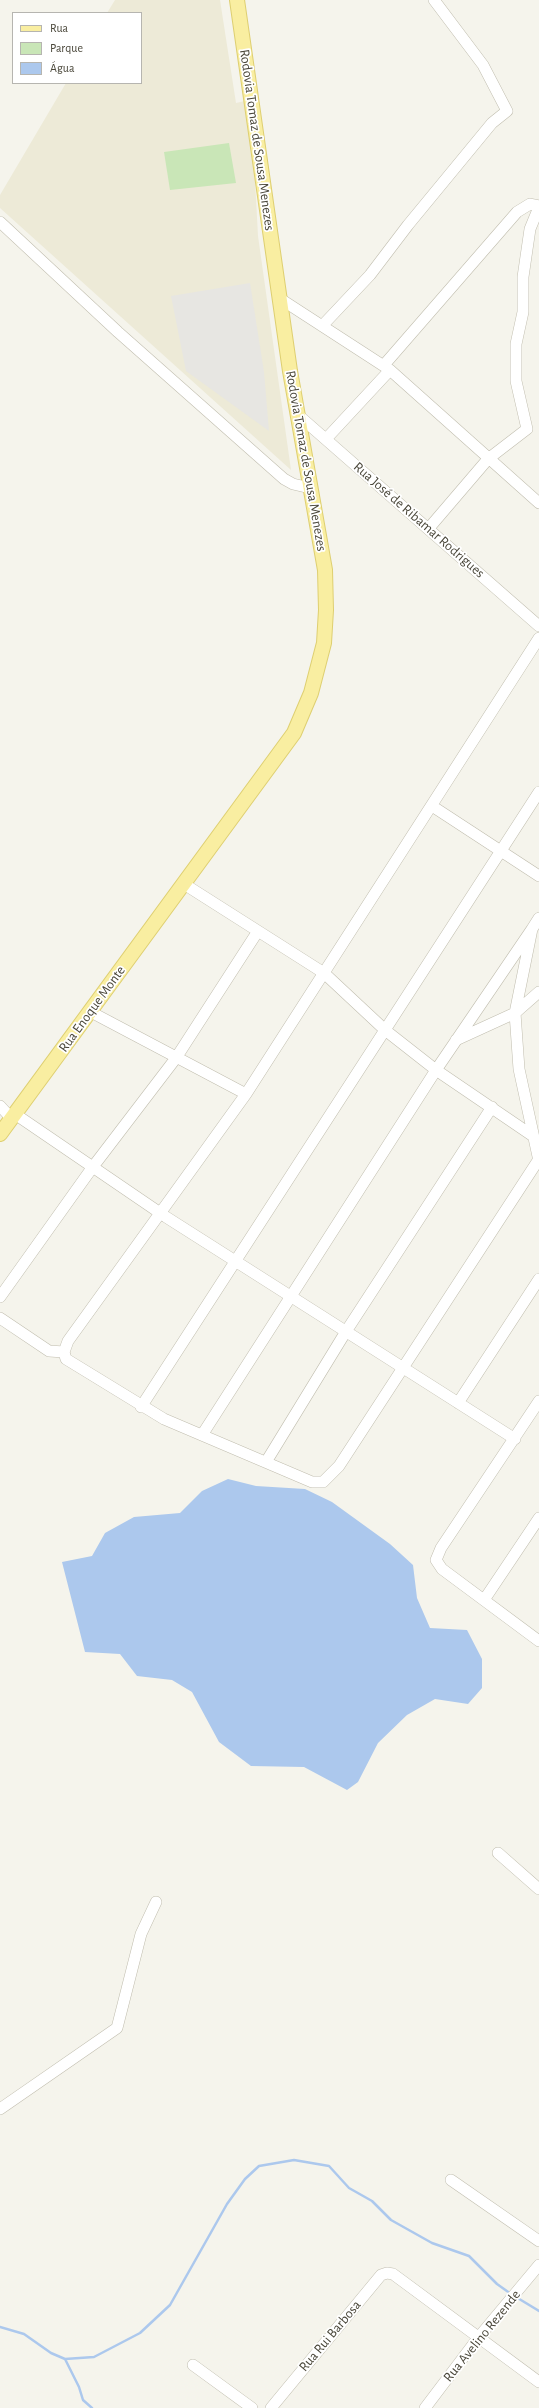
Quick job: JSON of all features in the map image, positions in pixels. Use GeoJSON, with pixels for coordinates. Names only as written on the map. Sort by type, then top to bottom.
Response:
{"type":"FeatureCollection","features":[{"type":"Feature","properties":{"kind":"main road","name":"Rodovia Tomaz de Sousa Menezes"},"geometry":{"type":"LineString","coordinates":[[184,884],[294,733],[311,693],[324,643],[327,591],[278,298],[236,0]]}},
{"type":"Feature","properties":{"kind":"main road","name":"Rua Enoque Monte"},"geometry":{"type":"LineString","coordinates":[[0,1134],[89,1011],[184,884]]}},
{"type":"Feature","properties":{"kind":"street"},"geometry":{"type":"LineString","coordinates":[[322,326],[370,274],[408,225],[492,123],[507,111],[483,65],[434,0]]}},
{"type":"Feature","properties":{"kind":"street"},"geometry":{"type":"LineString","coordinates":[[326,439],[517,212],[530,204],[539,207],[530,229],[523,277],[523,312],[516,344],[516,381],[527,429],[488,459],[429,528]]}},
{"type":"Feature","properties":{"kind":"street"},"geometry":{"type":"LineString","coordinates":[[0,222],[118,332],[284,479],[293,484],[310,488]]}},
{"type":"Feature","properties":{"kind":"street"},"geometry":{"type":"LineString","coordinates":[[278,298],[387,368],[539,503]]}},
{"type":"Feature","properties":{"kind":"street","name":"Rua José de Ribamar Rodrigues"},"geometry":{"type":"LineString","coordinates":[[298,415],[429,528],[539,626]]}},
{"type":"Feature","properties":{"kind":"street"},"geometry":{"type":"LineString","coordinates":[[532,929],[515,1013],[519,1069],[539,1160],[328,1479],[323,1482],[312,1482],[202,1435],[141,1407],[69,1362],[64,1352],[68,1341],[246,1094],[539,638]]}},
{"type":"Feature","properties":{"kind":"street"},"geometry":{"type":"LineString","coordinates":[[141,1407],[539,792]]}},
{"type":"Feature","properties":{"kind":"street"},"geometry":{"type":"LineString","coordinates":[[432,806],[539,876]]}},
{"type":"Feature","properties":{"kind":"street"},"geometry":{"type":"LineString","coordinates":[[184,884],[324,973],[386,1030],[436,1070],[533,1136]]}},
{"type":"Feature","properties":{"kind":"street"},"geometry":{"type":"LineString","coordinates":[[202,1435],[436,1070],[539,918]]}},
{"type":"Feature","properties":{"kind":"street"},"geometry":{"type":"LineString","coordinates":[[0,1297],[92,1168],[176,1058],[258,931]]}},
{"type":"Feature","properties":{"kind":"street"},"geometry":{"type":"LineString","coordinates":[[456,1040],[515,1013],[539,992]]}},
{"type":"Feature","properties":{"kind":"street"},"geometry":{"type":"LineString","coordinates":[[89,1011],[246,1094]]}},
{"type":"Feature","properties":{"kind":"street"},"geometry":{"type":"LineString","coordinates":[[0,1106],[13,1117],[160,1214],[345,1333],[515,1439]]}},
{"type":"Feature","properties":{"kind":"street"},"geometry":{"type":"LineString","coordinates":[[266,1462],[345,1333],[492,1107]]}},
{"type":"Feature","properties":{"kind":"street"},"geometry":{"type":"LineString","coordinates":[[458,1403],[539,1279]]}},
{"type":"Feature","properties":{"kind":"street"},"geometry":{"type":"LineString","coordinates":[[0,1318],[49,1351],[64,1352]]}},
{"type":"Feature","properties":{"kind":"street"},"geometry":{"type":"LineString","coordinates":[[539,1401],[436,1555],[436,1560],[442,1569],[539,1641]]}},
{"type":"Feature","properties":{"kind":"street"},"geometry":{"type":"LineString","coordinates":[[484,1600],[539,1518]]}},
{"type":"Feature","properties":{"kind":"street"},"geometry":{"type":"LineString","coordinates":[[498,1853],[539,1889]]}},
{"type":"Feature","properties":{"kind":"street"},"geometry":{"type":"LineString","coordinates":[[0,2109],[117,2028],[140,1934],[156,1902]]}},
{"type":"Feature","properties":{"kind":"street"},"geometry":{"type":"LineString","coordinates":[[451,2180],[539,2241]]}},
{"type":"Feature","properties":{"kind":"street","name":"Rua Avelino Rezende"},"geometry":{"type":"LineString","coordinates":[[425,2408],[478,2338],[539,2265]]}},
{"type":"Feature","properties":{"kind":"street","name":"Rua Rui Barbosa"},"geometry":{"type":"LineString","coordinates":[[271,2408],[381,2275],[387,2272],[393,2274],[478,2338]]}},
{"type":"Feature","properties":{"kind":"street"},"geometry":{"type":"LineString","coordinates":[[478,2338],[539,2382]]}},
{"type":"Feature","properties":{"kind":"street"},"geometry":{"type":"LineString","coordinates":[[193,2365],[252,2408]]}},
{"type":"Feature","properties":{"kind":"shaded area"},"geometry":{"type":"Polygon","coordinates":[[[115,0],[220,0],[236,103],[245,101],[255,180],[258,236],[291,470],[0,208],[0,195],[65,84],[142,84],[142,12],[108,12],[115,0]]]}},
{"type":"Feature","properties":{"kind":"shaded area"},"geometry":{"type":"Polygon","coordinates":[[[250,283],[264,372],[269,431],[186,371],[171,296],[250,283]]]}},
{"type":"Feature","properties":{"kind":"green space"},"geometry":{"type":"Polygon","coordinates":[[[229,143],[236,183],[170,190],[164,152],[229,143]]]}},
{"type":"Feature","properties":{"kind":"water"},"geometry":{"type":"Polygon","coordinates":[[[228,1479],[256,1486],[305,1489],[332,1502],[390,1544],[413,1565],[417,1598],[430,1628],[467,1630],[482,1659],[482,1688],[468,1704],[435,1699],[407,1715],[378,1743],[358,1782],[347,1790],[304,1767],[251,1766],[219,1742],[192,1692],[172,1680],[137,1676],[120,1654],[85,1652],[62,1562],[92,1556],[105,1533],[134,1517],[180,1513],[202,1491],[228,1479]]]}},
{"type":"Feature","properties":{"kind":"waterway"},"geometry":{"type":"LineString","coordinates":[[65,2359],[94,2357],[140,2333],[170,2305],[227,2204],[245,2179],[259,2166],[294,2160],[329,2166],[349,2188],[372,2201],[391,2220],[432,2243],[469,2256],[497,2284],[511,2294]]}},
{"type":"Feature","properties":{"kind":"waterway"},"geometry":{"type":"LineString","coordinates":[[516,2297],[539,2311]]}},
{"type":"Feature","properties":{"kind":"waterway"},"geometry":{"type":"LineString","coordinates":[[0,2327],[24,2334],[51,2353],[65,2359],[79,2387],[83,2400],[92,2408]]}}]}
